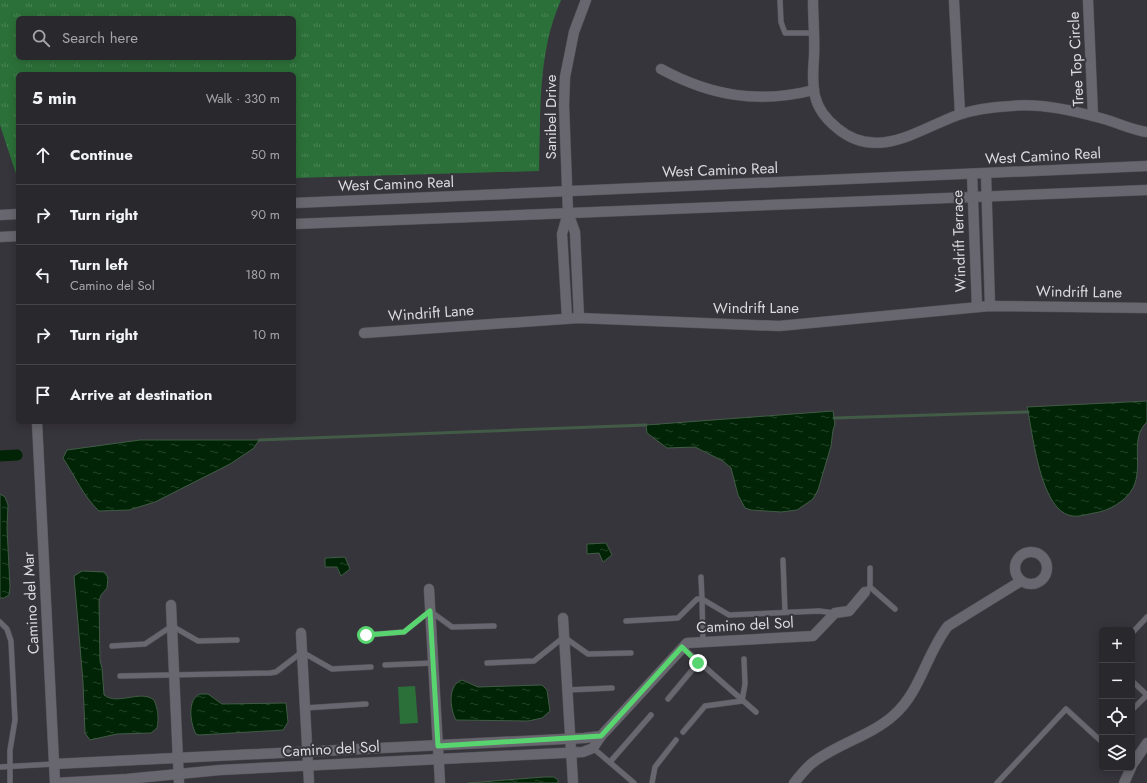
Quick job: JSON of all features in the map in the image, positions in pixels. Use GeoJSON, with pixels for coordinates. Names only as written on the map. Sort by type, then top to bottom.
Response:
{"type":"FeatureCollection","features":[{"type":"Feature","properties":{"kind":"street","name":"Sanibel Drive"},"geometry":{"type":"LineString","coordinates":[[579,318],[575,232],[568,213],[564,105],[565,77],[574,32],[586,0]]}},
{"type":"Feature","properties":{"kind":"street"},"geometry":{"type":"LineString","coordinates":[[812,0],[815,98],[822,113],[833,125],[846,135],[862,141],[891,142],[919,133],[960,114],[982,109],[1013,106],[1036,106],[1093,116],[1147,132]]}},
{"type":"Feature","properties":{"kind":"street","name":"Tree Top Circle"},"geometry":{"type":"LineString","coordinates":[[1088,0],[1093,116]]}},
{"type":"Feature","properties":{"kind":"street"},"geometry":{"type":"LineString","coordinates":[[954,1],[960,114]]}},
{"type":"Feature","properties":{"kind":"street"},"geometry":{"type":"LineString","coordinates":[[661,69],[698,87],[738,96],[778,96],[814,90]]}},
{"type":"Feature","properties":{"kind":"street","name":"West Camino Real"},"geometry":{"type":"LineString","coordinates":[[296,203],[1147,166]]}},
{"type":"Feature","properties":{"kind":"street","name":"Windrift Terrace"},"geometry":{"type":"LineString","coordinates":[[972,174],[977,307]]}},
{"type":"Feature","properties":{"kind":"street","name":"Windrift Terrace"},"geometry":{"type":"LineString","coordinates":[[986,174],[990,306]]}},
{"type":"Feature","properties":{"kind":"street"},"geometry":{"type":"LineString","coordinates":[[296,224],[1147,190]]}},
{"type":"Feature","properties":{"kind":"street","name":"Sanibel Drive"},"geometry":{"type":"LineString","coordinates":[[567,318],[562,234],[568,213]]}},
{"type":"Feature","properties":{"kind":"street"},"geometry":{"type":"LineString","coordinates":[[0,215],[16,214]]}},
{"type":"Feature","properties":{"kind":"street"},"geometry":{"type":"LineString","coordinates":[[0,237],[16,236]]}},
{"type":"Feature","properties":{"kind":"street","name":"Windrift Lane"},"geometry":{"type":"LineString","coordinates":[[364,332],[567,318],[779,326],[990,306],[1147,308]]}},
{"type":"Feature","properties":{"kind":"street","name":"Camino del Mar"},"geometry":{"type":"LineString","coordinates":[[37,424],[54,783]]}},
{"type":"Feature","properties":{"kind":"street"},"geometry":{"type":"LineString","coordinates":[[794,783],[814,761],[876,728],[894,715],[908,699],[925,670],[939,638],[948,626],[1021,581]]}},
{"type":"Feature","properties":{"kind":"street"},"geometry":{"type":"LineString","coordinates":[[429,589],[440,783]]}},
{"type":"Feature","properties":{"kind":"street","name":"Camino del Sol"},"geometry":{"type":"LineString","coordinates":[[54,783],[179,779],[220,770],[583,752],[593,748],[601,736],[687,642],[813,636],[835,613],[849,611],[868,589]]}},
{"type":"Feature","properties":{"kind":"street"},"geometry":{"type":"LineString","coordinates":[[171,605],[179,779]]}},
{"type":"Feature","properties":{"kind":"street"},"geometry":{"type":"LineString","coordinates":[[563,618],[573,783]]}},
{"type":"Feature","properties":{"kind":"street"},"geometry":{"type":"LineString","coordinates":[[300,633],[309,783]]}},
{"type":"Feature","properties":{"kind":"street","name":"Camino del Sol"},"geometry":{"type":"LineString","coordinates":[[54,764],[438,746],[601,736]]}},
{"type":"Feature","properties":{"kind":"street"},"geometry":{"type":"LineString","coordinates":[[1135,760],[1147,743]]}},
{"type":"Feature","properties":{"kind":"street"},"geometry":{"type":"LineString","coordinates":[[1124,783],[1129,771]]}},
{"type":"Feature","properties":{"kind":"lane"},"geometry":{"type":"LineString","coordinates":[[780,0],[781,22],[785,33],[813,33]]}},
{"type":"Feature","properties":{"kind":"lane"},"geometry":{"type":"LineString","coordinates":[[783,560],[786,612]]}},
{"type":"Feature","properties":{"kind":"lane"},"geometry":{"type":"LineString","coordinates":[[870,568],[868,589],[895,609]]}},
{"type":"Feature","properties":{"kind":"lane"},"geometry":{"type":"LineString","coordinates":[[701,577],[703,642]]}},
{"type":"Feature","properties":{"kind":"lane"},"geometry":{"type":"LineString","coordinates":[[626,621],[678,618],[697,599],[702,599],[729,615],[819,611],[835,613]]}},
{"type":"Feature","properties":{"kind":"lane"},"geometry":{"type":"LineString","coordinates":[[366,635],[404,632],[430,611],[452,627],[494,626]]}},
{"type":"Feature","properties":{"kind":"lane"},"geometry":{"type":"LineString","coordinates":[[1135,630],[1147,617]]}},
{"type":"Feature","properties":{"kind":"lane"},"geometry":{"type":"LineString","coordinates":[[0,622],[7,629],[11,641],[15,720],[10,750],[10,783]]}},
{"type":"Feature","properties":{"kind":"lane"},"geometry":{"type":"LineString","coordinates":[[112,646],[145,644],[172,626],[198,641],[237,640]]}},
{"type":"Feature","properties":{"kind":"lane"},"geometry":{"type":"LineString","coordinates":[[487,663],[534,661],[564,637],[588,654],[631,653]]}},
{"type":"Feature","properties":{"kind":"lane"},"geometry":{"type":"LineString","coordinates":[[682,647],[698,663],[756,712]]}},
{"type":"Feature","properties":{"kind":"lane"},"geometry":{"type":"LineString","coordinates":[[120,676],[270,673],[276,672],[302,652],[332,669],[371,667]]}},
{"type":"Feature","properties":{"kind":"lane"},"geometry":{"type":"LineString","coordinates":[[742,701],[745,684],[744,659]]}},
{"type":"Feature","properties":{"kind":"lane"},"geometry":{"type":"LineString","coordinates":[[385,666],[433,663]]}},
{"type":"Feature","properties":{"kind":"lane"},"geometry":{"type":"LineString","coordinates":[[668,699],[698,663]]}},
{"type":"Feature","properties":{"kind":"lane"},"geometry":{"type":"LineString","coordinates":[[1135,684],[1147,695],[1135,707]]}},
{"type":"Feature","properties":{"kind":"lane"},"geometry":{"type":"LineString","coordinates":[[567,690],[612,688]]}},
{"type":"Feature","properties":{"kind":"lane"},"geometry":{"type":"LineString","coordinates":[[683,732],[705,706],[742,701]]}},
{"type":"Feature","properties":{"kind":"lane"},"geometry":{"type":"LineString","coordinates":[[305,708],[366,704]]}},
{"type":"Feature","properties":{"kind":"lane"},"geometry":{"type":"LineString","coordinates":[[996,783],[1066,709],[1099,739]]}},
{"type":"Feature","properties":{"kind":"lane"},"geometry":{"type":"LineString","coordinates":[[610,762],[651,715]]}},
{"type":"Feature","properties":{"kind":"lane"},"geometry":{"type":"LineString","coordinates":[[652,783],[655,767],[676,740]]}},
{"type":"Feature","properties":{"kind":"lane"},"geometry":{"type":"LineString","coordinates":[[593,748],[634,783]]}},
{"type":"Feature","properties":{"kind":"lane"},"geometry":{"type":"LineString","coordinates":[[0,767],[54,764]]}},
{"type":"Feature","properties":{"kind":"green space"},"geometry":{"type":"Polygon","coordinates":[[[0,0],[561,0],[553,20],[544,63],[539,171],[296,178],[296,72],[16,72],[16,174],[0,125],[0,0]]]}},
{"type":"Feature","properties":{"kind":"green space"},"geometry":{"type":"Polygon","coordinates":[[[415,686],[418,723],[400,724],[398,687],[415,686]]]}},
{"type":"Feature","properties":{"kind":"water"},"geometry":{"type":"Polygon","coordinates":[[[1147,401],[1147,422],[1139,436],[1136,480],[1130,493],[1116,505],[1100,512],[1073,516],[1062,512],[1053,501],[1040,470],[1035,452],[1027,407],[1147,401]]]}},
{"type":"Feature","properties":{"kind":"water"},"geometry":{"type":"Polygon","coordinates":[[[833,411],[835,424],[831,446],[818,490],[813,499],[797,510],[781,512],[751,510],[745,508],[738,495],[731,468],[723,461],[695,447],[667,448],[647,433],[646,425],[833,411]]]}},
{"type":"Feature","properties":{"kind":"water"},"geometry":{"type":"Polygon","coordinates":[[[140,440],[259,440],[254,448],[230,464],[155,502],[129,510],[99,511],[84,492],[63,458],[67,450],[140,440]]]}},
{"type":"Feature","properties":{"kind":"water"},"geometry":{"type":"Polygon","coordinates":[[[0,494],[5,497],[8,505],[7,528],[10,587],[9,595],[4,598],[0,598],[0,494]]]}},
{"type":"Feature","properties":{"kind":"water"},"geometry":{"type":"Polygon","coordinates":[[[606,543],[612,555],[603,562],[599,553],[587,554],[587,544],[606,543]]]}},
{"type":"Feature","properties":{"kind":"water"},"geometry":{"type":"Polygon","coordinates":[[[345,557],[350,569],[341,576],[337,567],[325,567],[325,558],[345,557]]]}},
{"type":"Feature","properties":{"kind":"water"},"geometry":{"type":"Polygon","coordinates":[[[82,571],[104,572],[108,577],[107,588],[101,595],[99,601],[100,661],[104,695],[116,699],[142,696],[154,700],[158,714],[158,724],[157,728],[151,733],[117,734],[90,740],[85,733],[83,682],[74,576],[82,571]]]}},
{"type":"Feature","properties":{"kind":"water"},"geometry":{"type":"Polygon","coordinates":[[[462,680],[478,687],[542,685],[547,690],[550,711],[542,718],[528,721],[456,720],[452,710],[451,698],[454,687],[462,680]]]}},
{"type":"Feature","properties":{"kind":"water"},"geometry":{"type":"Polygon","coordinates":[[[200,694],[208,694],[222,704],[286,703],[288,722],[283,730],[199,735],[196,734],[192,724],[191,706],[196,697],[200,694]]]}},
{"type":"Feature","properties":{"kind":"water"},"geometry":{"type":"Polygon","coordinates":[[[554,777],[558,780],[558,783],[468,783],[554,777]]]}},
{"type":"Feature","properties":{"kind":"waterway"},"geometry":{"type":"LineString","coordinates":[[834,418],[1028,412]]}},
{"type":"Feature","properties":{"kind":"waterway"},"geometry":{"type":"LineString","coordinates":[[259,440],[646,425]]}},
{"type":"Feature","properties":{"kind":"waterway"},"geometry":{"type":"LineString","coordinates":[[0,456],[17,455]]}},
{"type":"Feature","properties":{"kind":"route"},"geometry":{"type":"LineString","coordinates":[[366,635],[404,632],[430,611],[438,746],[601,736],[682,647],[698,663]]}}]}
